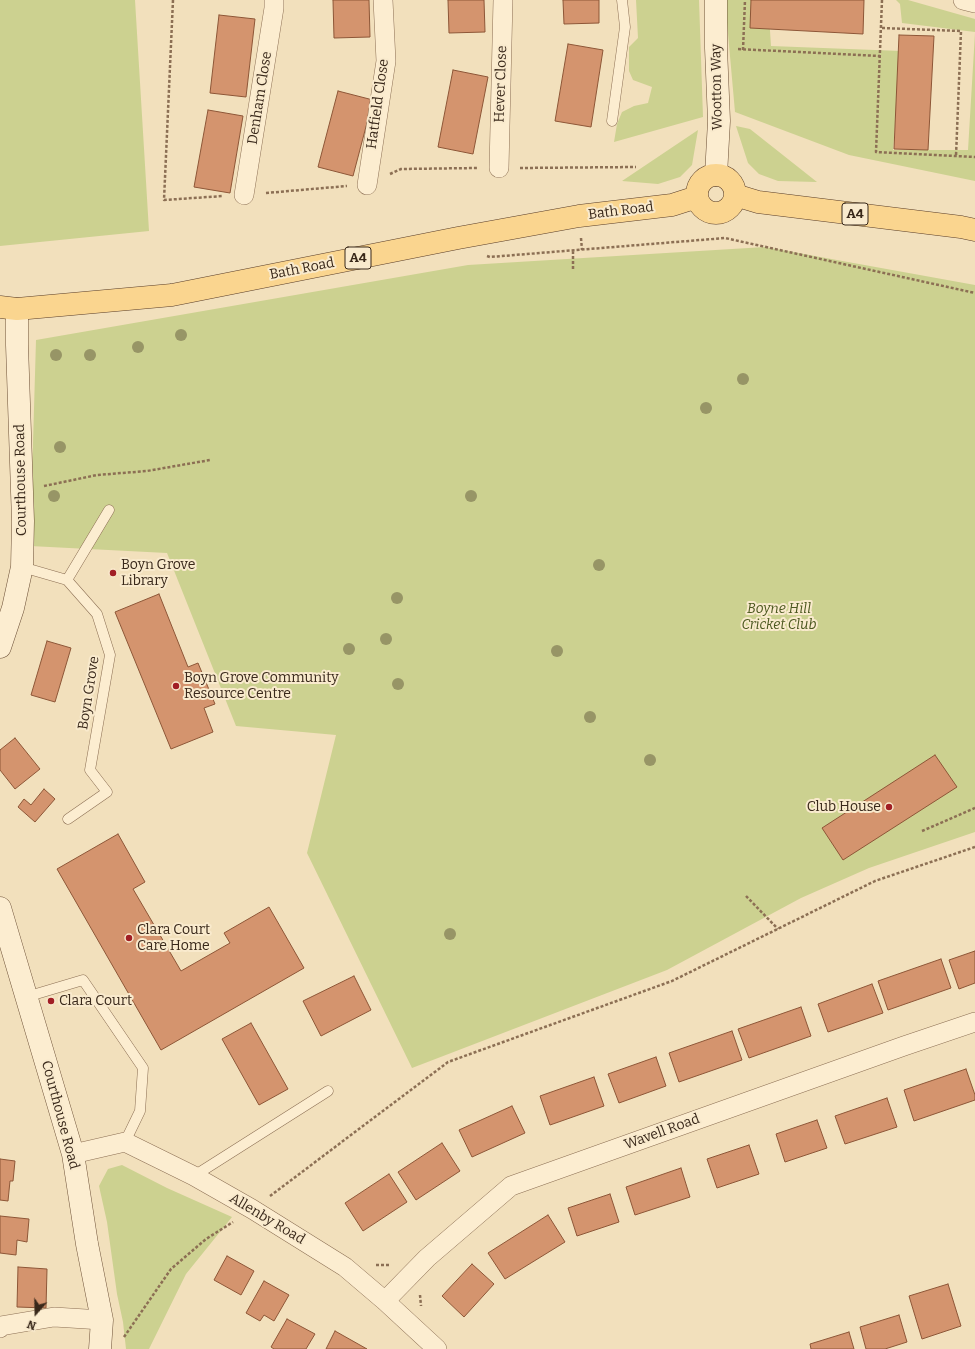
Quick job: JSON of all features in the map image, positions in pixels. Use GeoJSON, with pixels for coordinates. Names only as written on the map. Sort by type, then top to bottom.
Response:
{"type":"FeatureCollection","features":[{"type":"Feature","properties":{"kind":"main road"},"geometry":{"type":"LineString","coordinates":[[716,175],[722,176],[732,183],[735,194],[734,201],[731,206],[720,213],[714,213],[703,208],[697,197],[699,184],[704,179],[716,175]]}},
{"type":"Feature","properties":{"kind":"main road","name":"A4"},"geometry":{"type":"LineString","coordinates":[[735,194],[758,202],[975,230]]}},
{"type":"Feature","properties":{"kind":"main road","name":"Bath Road"},"geometry":{"type":"LineString","coordinates":[[9,308],[172,295],[458,238],[579,216],[672,205],[697,197]]}},
{"type":"Feature","properties":{"kind":"street","name":"Denham Close"},"geometry":{"type":"LineString","coordinates":[[244,195],[274,8],[274,0]]}},
{"type":"Feature","properties":{"kind":"street","name":"Hatfield Close"},"geometry":{"type":"LineString","coordinates":[[367,185],[386,61],[383,0]]}},
{"type":"Feature","properties":{"kind":"street","name":"Hever Close"},"geometry":{"type":"LineString","coordinates":[[499,168],[503,0]]}},
{"type":"Feature","properties":{"kind":"street","name":"Wootton Way"},"geometry":{"type":"LineString","coordinates":[[716,0],[719,121],[716,175]]}},
{"type":"Feature","properties":{"kind":"street"},"geometry":{"type":"LineString","coordinates":[[963,0],[975,3]]}},
{"type":"Feature","properties":{"kind":"street","name":"Courthouse Road"},"geometry":{"type":"LineString","coordinates":[[0,647],[13,608],[22,568],[23,521],[17,345],[9,308]]}},
{"type":"Feature","properties":{"kind":"street","name":"Courthouse Road"},"geometry":{"type":"LineString","coordinates":[[0,908],[73,1154],[87,1244],[102,1320],[100,1349]]}},
{"type":"Feature","properties":{"kind":"street","name":"Wavell Road"},"geometry":{"type":"LineString","coordinates":[[385,1301],[427,1258],[511,1186],[975,1022]]}},
{"type":"Feature","properties":{"kind":"street"},"geometry":{"type":"LineString","coordinates":[[73,1154],[125,1142]]}},
{"type":"Feature","properties":{"kind":"street","name":"Allenby Road"},"geometry":{"type":"LineString","coordinates":[[125,1142],[194,1176],[252,1209],[344,1267],[385,1301],[437,1349]]}},
{"type":"Feature","properties":{"kind":"street"},"geometry":{"type":"LineString","coordinates":[[0,1328],[1,1326],[54,1317],[102,1320]]}},
{"type":"Feature","properties":{"kind":"lane"},"geometry":{"type":"LineString","coordinates":[[612,121],[625,27],[622,0]]}},
{"type":"Feature","properties":{"kind":"lane"},"geometry":{"type":"LineString","coordinates":[[22,568],[67,580],[109,510]]}},
{"type":"Feature","properties":{"kind":"lane","name":"Boyn Grove"},"geometry":{"type":"LineString","coordinates":[[67,580],[97,614],[110,655],[90,770],[107,792],[68,819]]}},
{"type":"Feature","properties":{"kind":"lane"},"geometry":{"type":"LineString","coordinates":[[26,997],[83,980],[143,1068],[140,1111],[125,1142]]}},
{"type":"Feature","properties":{"kind":"lane"},"geometry":{"type":"LineString","coordinates":[[194,1176],[328,1091]]}},
{"type":"Feature","properties":{"kind":"path"},"geometry":{"type":"LineString","coordinates":[[173,0],[164,200],[367,185],[401,169],[636,167]]}},
{"type":"Feature","properties":{"kind":"path"},"geometry":{"type":"LineString","coordinates":[[745,0],[743,50],[880,56]]}},
{"type":"Feature","properties":{"kind":"path"},"geometry":{"type":"LineString","coordinates":[[882,0],[876,152],[975,158]]}},
{"type":"Feature","properties":{"kind":"path"},"geometry":{"type":"LineString","coordinates":[[882,28],[961,31],[956,156]]}},
{"type":"Feature","properties":{"kind":"path"},"geometry":{"type":"LineString","coordinates":[[458,238],[490,258],[725,238],[975,294]]}},
{"type":"Feature","properties":{"kind":"path"},"geometry":{"type":"LineString","coordinates":[[573,251],[573,271]]}},
{"type":"Feature","properties":{"kind":"path"},"geometry":{"type":"LineString","coordinates":[[22,489],[32,489],[97,475],[147,471],[210,460]]}},
{"type":"Feature","properties":{"kind":"path"},"geometry":{"type":"LineString","coordinates":[[922,831],[975,808]]}},
{"type":"Feature","properties":{"kind":"path"},"geometry":{"type":"LineString","coordinates":[[122,1339],[127,1334],[171,1268],[206,1239],[252,1209],[448,1062],[672,981],[875,882],[975,847]]}},
{"type":"Feature","properties":{"kind":"path"},"geometry":{"type":"LineString","coordinates":[[746,896],[778,929]]}},
{"type":"Feature","properties":{"kind":"green space"},"geometry":{"type":"Polygon","coordinates":[[[0,0],[135,0],[149,231],[0,246],[0,0]]]}},
{"type":"Feature","properties":{"kind":"green space"},"geometry":{"type":"Polygon","coordinates":[[[636,0],[699,0],[703,117],[614,142],[617,124],[622,112],[634,106],[648,103],[652,87],[633,80],[629,71],[629,47],[638,38],[636,0]]]}},
{"type":"Feature","properties":{"kind":"green space"},"geometry":{"type":"Polygon","coordinates":[[[725,0],[768,0],[771,46],[901,51],[893,150],[968,150],[975,33],[975,181],[849,155],[735,112],[725,0]]]}},
{"type":"Feature","properties":{"kind":"green space"},"geometry":{"type":"Polygon","coordinates":[[[896,0],[908,0],[975,19],[975,32],[902,23],[900,4],[896,0]]]}},
{"type":"Feature","properties":{"kind":"green space"},"geometry":{"type":"Polygon","coordinates":[[[736,126],[750,129],[817,182],[778,181],[759,174],[748,163],[736,126]]]}},
{"type":"Feature","properties":{"kind":"green space"},"geometry":{"type":"Polygon","coordinates":[[[698,130],[692,165],[680,177],[658,184],[622,181],[698,130]]]}},
{"type":"Feature","properties":{"kind":"green space","name":"Boyne Hill Cricket Club"},"geometry":{"type":"Polygon","coordinates":[[[765,247],[975,285],[975,832],[869,868],[801,898],[667,970],[412,1068],[307,853],[336,735],[236,726],[167,553],[30,546],[36,340],[468,265],[765,247]]]}},
{"type":"Feature","properties":{"kind":"green space"},"geometry":{"type":"Polygon","coordinates":[[[122,1165],[167,1188],[232,1217],[186,1274],[149,1349],[126,1349],[107,1222],[99,1186],[108,1169],[122,1165]]]}},
{"type":"Feature","properties":{"kind":"building"},"geometry":{"type":"Polygon","coordinates":[[[333,0],[369,0],[370,37],[334,38],[333,0]]]}},
{"type":"Feature","properties":{"kind":"building"},"geometry":{"type":"Polygon","coordinates":[[[448,0],[484,0],[485,32],[449,33],[448,0]]]}},
{"type":"Feature","properties":{"kind":"building"},"geometry":{"type":"Polygon","coordinates":[[[563,0],[599,0],[599,23],[564,24],[563,0]]]}},
{"type":"Feature","properties":{"kind":"building"},"geometry":{"type":"Polygon","coordinates":[[[751,0],[864,0],[863,34],[750,28],[751,0]]]}},
{"type":"Feature","properties":{"kind":"building"},"geometry":{"type":"Polygon","coordinates":[[[219,15],[255,19],[246,97],[210,93],[219,15]]]}},
{"type":"Feature","properties":{"kind":"building"},"geometry":{"type":"Polygon","coordinates":[[[899,35],[934,36],[928,150],[894,149],[899,35]]]}},
{"type":"Feature","properties":{"kind":"building"},"geometry":{"type":"Polygon","coordinates":[[[568,44],[603,50],[591,127],[555,121],[568,44]]]}},
{"type":"Feature","properties":{"kind":"building"},"geometry":{"type":"Polygon","coordinates":[[[453,70],[488,77],[473,154],[438,147],[453,70]]]}},
{"type":"Feature","properties":{"kind":"building"},"geometry":{"type":"Polygon","coordinates":[[[338,91],[373,100],[353,176],[318,167],[338,91]]]}},
{"type":"Feature","properties":{"kind":"building"},"geometry":{"type":"Polygon","coordinates":[[[208,110],[243,116],[230,193],[194,187],[208,110]]]}},
{"type":"Feature","properties":{"kind":"building","name":"Boyn Grove Community Resource Centre"},"geometry":{"type":"Polygon","coordinates":[[[159,594],[188,667],[198,663],[215,704],[204,708],[213,732],[171,749],[115,612],[159,594]]]}},
{"type":"Feature","properties":{"kind":"building"},"geometry":{"type":"Polygon","coordinates":[[[47,641],[71,648],[55,702],[31,695],[47,641]]]}},
{"type":"Feature","properties":{"kind":"building"},"geometry":{"type":"Polygon","coordinates":[[[15,738],[40,769],[15,789],[0,770],[0,750],[15,738]]]}},
{"type":"Feature","properties":{"kind":"building","name":"Club House"},"geometry":{"type":"Polygon","coordinates":[[[935,755],[957,787],[843,860],[822,828],[935,755]]]}},
{"type":"Feature","properties":{"kind":"building"},"geometry":{"type":"Polygon","coordinates":[[[44,789],[55,799],[35,822],[18,807],[24,799],[31,805],[44,789]]]}},
{"type":"Feature","properties":{"kind":"building","name":"Clara Court Care Home"},"geometry":{"type":"Polygon","coordinates":[[[118,834],[145,882],[133,889],[181,971],[230,943],[224,933],[269,907],[304,968],[161,1050],[57,869],[118,834]]]}},
{"type":"Feature","properties":{"kind":"building"},"geometry":{"type":"Polygon","coordinates":[[[975,951],[975,983],[959,989],[949,960],[975,951]]]}},
{"type":"Feature","properties":{"kind":"building"},"geometry":{"type":"Polygon","coordinates":[[[941,959],[951,988],[888,1010],[878,981],[941,959]]]}},
{"type":"Feature","properties":{"kind":"building"},"geometry":{"type":"Polygon","coordinates":[[[354,976],[371,1010],[321,1036],[303,1001],[354,976]]]}},
{"type":"Feature","properties":{"kind":"building"},"geometry":{"type":"Polygon","coordinates":[[[872,984],[883,1013],[828,1032],[818,1004],[872,984]]]}},
{"type":"Feature","properties":{"kind":"building"},"geometry":{"type":"Polygon","coordinates":[[[801,1007],[811,1036],[749,1058],[738,1029],[801,1007]]]}},
{"type":"Feature","properties":{"kind":"building"},"geometry":{"type":"Polygon","coordinates":[[[251,1023],[288,1089],[259,1105],[222,1039],[251,1023]]]}},
{"type":"Feature","properties":{"kind":"building"},"geometry":{"type":"Polygon","coordinates":[[[732,1031],[742,1060],[679,1082],[669,1053],[732,1031]]]}},
{"type":"Feature","properties":{"kind":"building"},"geometry":{"type":"Polygon","coordinates":[[[656,1057],[666,1086],[619,1103],[608,1074],[656,1057]]]}},
{"type":"Feature","properties":{"kind":"building"},"geometry":{"type":"Polygon","coordinates":[[[966,1069],[975,1095],[975,1100],[914,1121],[904,1090],[966,1069]]]}},
{"type":"Feature","properties":{"kind":"building"},"geometry":{"type":"Polygon","coordinates":[[[594,1077],[604,1106],[550,1125],[540,1096],[594,1077]]]}},
{"type":"Feature","properties":{"kind":"building"},"geometry":{"type":"Polygon","coordinates":[[[887,1098],[897,1127],[845,1144],[835,1116],[887,1098]]]}},
{"type":"Feature","properties":{"kind":"building"},"geometry":{"type":"Polygon","coordinates":[[[512,1106],[525,1133],[472,1157],[459,1130],[512,1106]]]}},
{"type":"Feature","properties":{"kind":"building"},"geometry":{"type":"Polygon","coordinates":[[[817,1120],[827,1148],[785,1162],[776,1134],[817,1120]]]}},
{"type":"Feature","properties":{"kind":"building"},"geometry":{"type":"Polygon","coordinates":[[[442,1143],[460,1171],[416,1200],[398,1172],[442,1143]]]}},
{"type":"Feature","properties":{"kind":"building"},"geometry":{"type":"Polygon","coordinates":[[[749,1145],[759,1174],[717,1188],[707,1159],[749,1145]]]}},
{"type":"Feature","properties":{"kind":"building"},"geometry":{"type":"Polygon","coordinates":[[[0,1159],[15,1161],[13,1181],[10,1181],[8,1201],[0,1200],[0,1159]]]}},
{"type":"Feature","properties":{"kind":"building"},"geometry":{"type":"Polygon","coordinates":[[[681,1168],[690,1197],[635,1215],[626,1187],[681,1168]]]}},
{"type":"Feature","properties":{"kind":"building"},"geometry":{"type":"Polygon","coordinates":[[[389,1174],[407,1202],[363,1231],[345,1203],[389,1174]]]}},
{"type":"Feature","properties":{"kind":"building"},"geometry":{"type":"Polygon","coordinates":[[[610,1194],[619,1222],[577,1236],[568,1208],[610,1194]]]}},
{"type":"Feature","properties":{"kind":"building"},"geometry":{"type":"Polygon","coordinates":[[[548,1215],[565,1242],[505,1279],[488,1253],[548,1215]]]}},
{"type":"Feature","properties":{"kind":"building"},"geometry":{"type":"Polygon","coordinates":[[[0,1216],[29,1219],[27,1242],[17,1240],[16,1255],[0,1253],[0,1216]]]}},
{"type":"Feature","properties":{"kind":"building"},"geometry":{"type":"Polygon","coordinates":[[[227,1256],[254,1271],[241,1295],[214,1280],[227,1256]]]}},
{"type":"Feature","properties":{"kind":"building"},"geometry":{"type":"Polygon","coordinates":[[[472,1264],[494,1284],[464,1317],[442,1296],[472,1264]]]}},
{"type":"Feature","properties":{"kind":"building"},"geometry":{"type":"Polygon","coordinates":[[[18,1267],[47,1269],[46,1308],[17,1307],[18,1267]]]}},
{"type":"Feature","properties":{"kind":"building"},"geometry":{"type":"Polygon","coordinates":[[[264,1281],[289,1295],[274,1321],[264,1315],[260,1321],[246,1313],[264,1281]]]}},
{"type":"Feature","properties":{"kind":"building"},"geometry":{"type":"Polygon","coordinates":[[[948,1284],[961,1326],[922,1339],[909,1296],[948,1284]]]}},
{"type":"Feature","properties":{"kind":"building"},"geometry":{"type":"Polygon","coordinates":[[[899,1315],[907,1342],[885,1349],[866,1349],[860,1327],[899,1315]]]}},
{"type":"Feature","properties":{"kind":"building"},"geometry":{"type":"Polygon","coordinates":[[[287,1319],[315,1334],[306,1349],[274,1349],[271,1347],[287,1319]]]}},
{"type":"Feature","properties":{"kind":"building"},"geometry":{"type":"Polygon","coordinates":[[[335,1331],[367,1349],[326,1349],[335,1331]]]}},
{"type":"Feature","properties":{"kind":"building"},"geometry":{"type":"Polygon","coordinates":[[[849,1332],[854,1349],[811,1349],[810,1344],[849,1332]]]}},
{"type":"Feature","properties":{"kind":"place","name":"Boyn Grove Library"},"geometry":{"type":"Point","coordinates":[113,573]}},
{"type":"Feature","properties":{"kind":"place","name":"Boyn Grove Community Resource Centre"},"geometry":{"type":"Point","coordinates":[176,686]}},
{"type":"Feature","properties":{"kind":"place","name":"Club House"},"geometry":{"type":"Point","coordinates":[889,807]}},
{"type":"Feature","properties":{"kind":"place","name":"Clara Court Care Home"},"geometry":{"type":"Point","coordinates":[129,938]}},
{"type":"Feature","properties":{"kind":"place","name":"Clara Court"},"geometry":{"type":"Point","coordinates":[51,1001]}}]}
